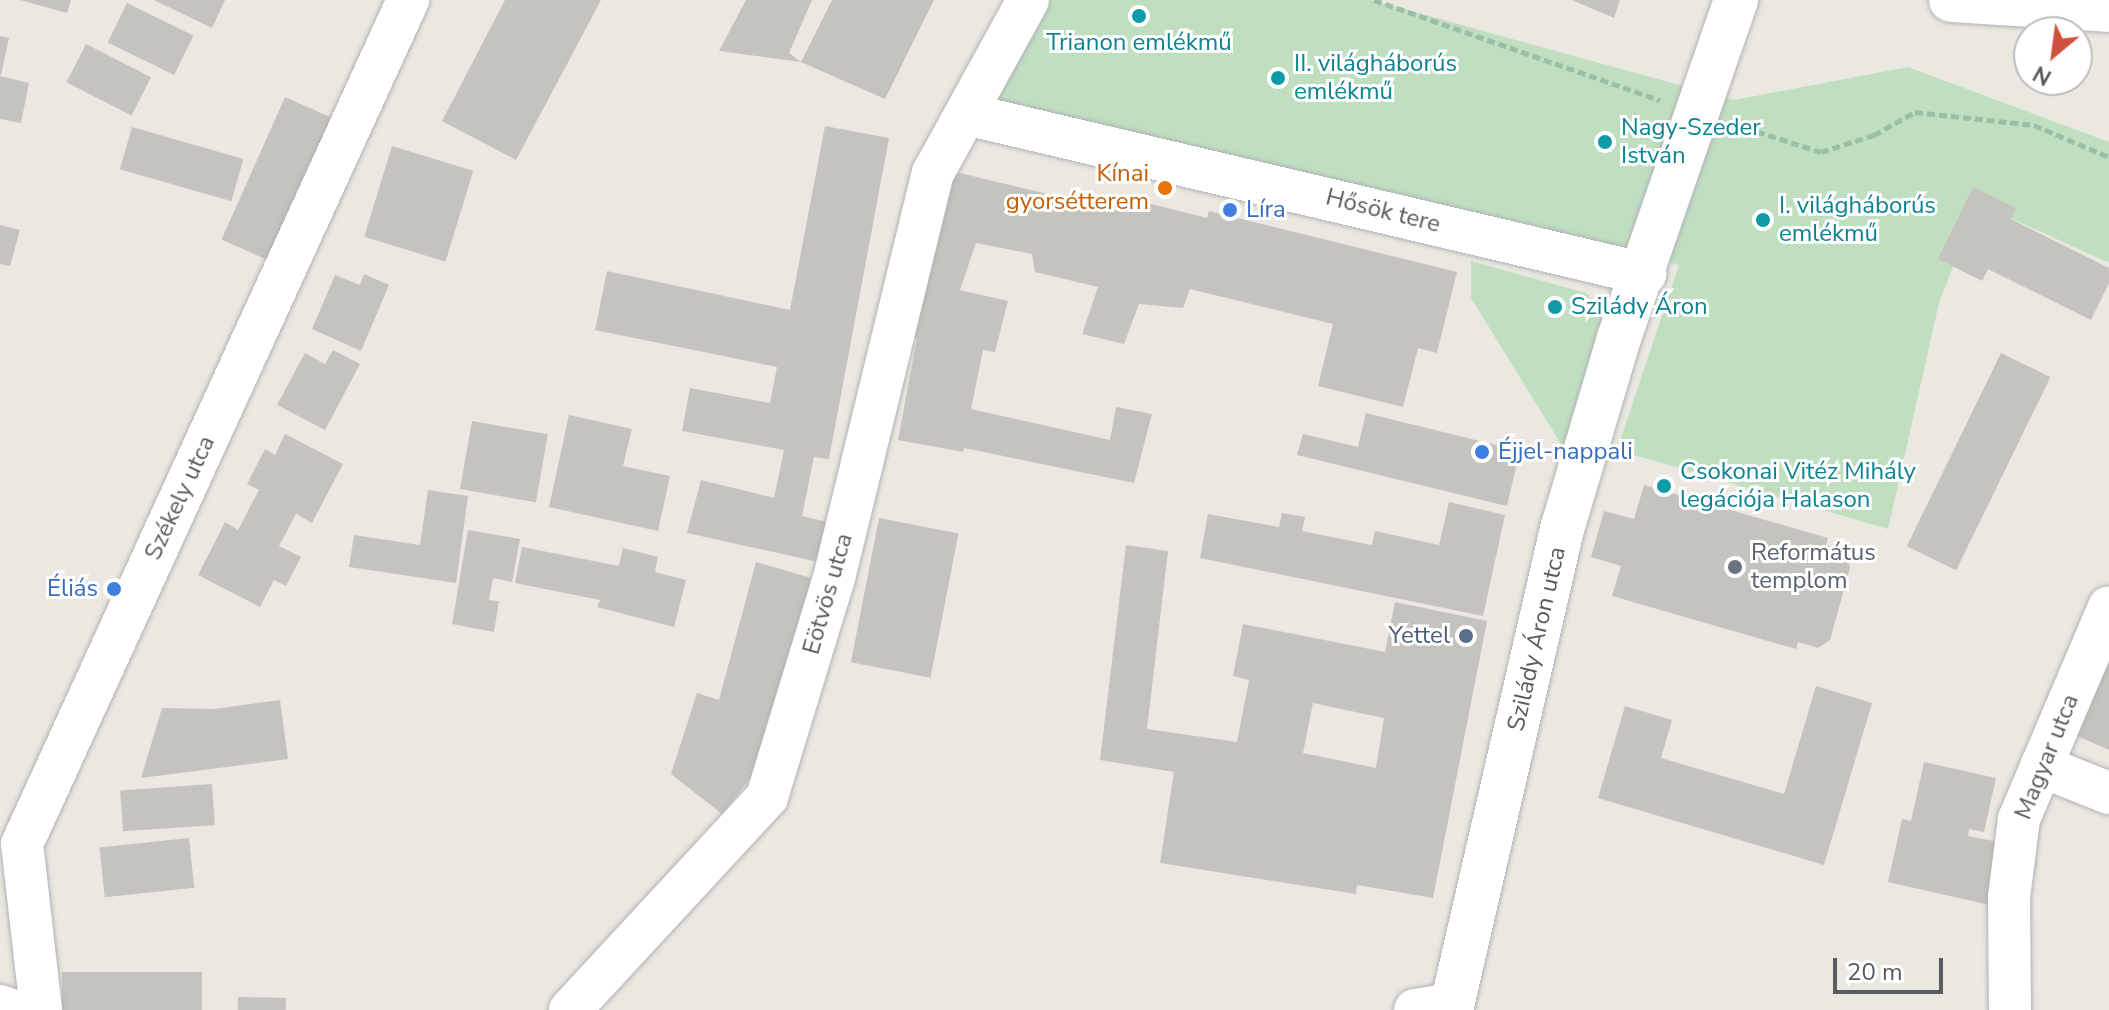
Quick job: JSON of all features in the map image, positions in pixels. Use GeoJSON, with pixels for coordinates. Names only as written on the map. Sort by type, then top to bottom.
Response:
{"type":"FeatureCollection","features":[{"type":"Feature","properties":{"kind":"street","name":"Székely utca"},"geometry":{"type":"LineString","coordinates":[[41,1010],[22,844],[408,0]]}},
{"type":"Feature","properties":{"kind":"street"},"geometry":{"type":"LineString","coordinates":[[966,114],[1028,0]]}},
{"type":"Feature","properties":{"kind":"street"},"geometry":{"type":"LineString","coordinates":[[1645,274],[1736,0]]}},
{"type":"Feature","properties":{"kind":"street"},"geometry":{"type":"LineString","coordinates":[[1951,0],[2109,10]]}},
{"type":"Feature","properties":{"kind":"street","name":"Hősök tere"},"geometry":{"type":"LineString","coordinates":[[966,114],[1645,274]]}},
{"type":"Feature","properties":{"kind":"street","name":"Eötvös utca"},"geometry":{"type":"LineString","coordinates":[[570,1010],[767,797],[834,578],[933,173],[966,114]]}},
{"type":"Feature","properties":{"kind":"street","name":"Szilády Áron utca"},"geometry":{"type":"LineString","coordinates":[[1439,1008],[1563,526],[1619,338],[1645,274]]}},
{"type":"Feature","properties":{"kind":"street","name":"Magyar utca"},"geometry":{"type":"LineString","coordinates":[[2010,1010],[2013,866],[2019,819],[2109,607]]}},
{"type":"Feature","properties":{"kind":"street"},"geometry":{"type":"LineString","coordinates":[[2041,766],[2109,793]]}},
{"type":"Feature","properties":{"kind":"street"},"geometry":{"type":"LineString","coordinates":[[0,1006],[11,1010]]}},
{"type":"Feature","properties":{"kind":"green space"},"geometry":{"type":"Polygon","coordinates":[[[1040,0],[1371,0],[1734,100],[1908,67],[2109,142],[2109,263],[1978,203],[1939,303],[1888,529],[1617,450],[1679,265],[987,105],[1040,0]]]}},
{"type":"Feature","properties":{"kind":"green space"},"geometry":{"type":"Polygon","coordinates":[[[1471,261],[1586,293],[1601,310],[1610,328],[1569,457],[1471,298],[1471,261]]]}},
{"type":"Feature","properties":{"kind":"building"},"geometry":{"type":"Polygon","coordinates":[[[20,0],[71,0],[67,13],[20,0]]]}},
{"type":"Feature","properties":{"kind":"building"},"geometry":{"type":"Polygon","coordinates":[[[154,0],[225,0],[212,28],[154,0]]]}},
{"type":"Feature","properties":{"kind":"building"},"geometry":{"type":"Polygon","coordinates":[[[505,0],[601,0],[516,160],[442,121],[505,0]]]}},
{"type":"Feature","properties":{"kind":"building"},"geometry":{"type":"Polygon","coordinates":[[[746,0],[812,0],[789,53],[801,62],[719,51],[746,0]]]}},
{"type":"Feature","properties":{"kind":"building"},"geometry":{"type":"Polygon","coordinates":[[[832,0],[934,0],[885,99],[801,62],[832,0]]]}},
{"type":"Feature","properties":{"kind":"building"},"geometry":{"type":"Polygon","coordinates":[[[1572,0],[1620,0],[1614,18],[1572,0]]]}},
{"type":"Feature","properties":{"kind":"building"},"geometry":{"type":"Polygon","coordinates":[[[127,3],[194,35],[174,75],[108,43],[127,3]]]}},
{"type":"Feature","properties":{"kind":"building"},"geometry":{"type":"Polygon","coordinates":[[[0,36],[9,38],[1,75],[0,75],[0,36]]]}},
{"type":"Feature","properties":{"kind":"building"},"geometry":{"type":"Polygon","coordinates":[[[86,44],[151,77],[132,115],[66,82],[86,44]]]}},
{"type":"Feature","properties":{"kind":"building"},"geometry":{"type":"Polygon","coordinates":[[[0,76],[29,83],[21,123],[0,119],[0,76]]]}},
{"type":"Feature","properties":{"kind":"building"},"geometry":{"type":"Polygon","coordinates":[[[285,97],[332,118],[268,260],[222,240],[285,97]]]}},
{"type":"Feature","properties":{"kind":"building"},"geometry":{"type":"Polygon","coordinates":[[[825,126],[889,138],[829,459],[814,457],[802,516],[832,523],[823,563],[687,533],[701,480],[774,498],[784,450],[682,431],[690,388],[770,403],[777,367],[595,330],[607,271],[790,310],[825,126]]]}},
{"type":"Feature","properties":{"kind":"building"},"geometry":{"type":"Polygon","coordinates":[[[132,127],[244,159],[231,201],[120,169],[132,127]]]}},
{"type":"Feature","properties":{"kind":"building"},"geometry":{"type":"Polygon","coordinates":[[[392,146],[473,171],[446,262],[364,237],[392,146]]]}},
{"type":"Feature","properties":{"kind":"building"},"geometry":{"type":"Polygon","coordinates":[[[960,173],[1122,212],[1127,198],[1207,218],[1209,211],[1457,272],[1437,353],[1418,348],[1403,407],[1318,386],[1333,324],[1190,289],[1183,308],[1139,304],[1124,344],[1082,334],[1098,287],[1035,272],[1032,254],[976,243],[960,290],[1008,301],[995,352],[983,350],[971,409],[1110,440],[1116,407],[1152,414],[1134,483],[964,448],[963,452],[898,440],[917,338],[907,335],[940,179],[960,173]]]}},
{"type":"Feature","properties":{"kind":"building"},"geometry":{"type":"Polygon","coordinates":[[[1973,187],[2016,208],[2011,219],[2109,268],[2109,283],[2091,320],[1988,269],[1982,281],[1938,259],[1973,187]]]}},
{"type":"Feature","properties":{"kind":"building"},"geometry":{"type":"Polygon","coordinates":[[[0,225],[20,230],[10,266],[0,264],[0,225]]]}},
{"type":"Feature","properties":{"kind":"building"},"geometry":{"type":"Polygon","coordinates":[[[364,274],[389,285],[361,351],[312,329],[335,275],[360,285],[364,274]]]}},
{"type":"Feature","properties":{"kind":"building"},"geometry":{"type":"Polygon","coordinates":[[[333,350],[360,364],[325,430],[277,405],[305,353],[325,364],[333,350]]]}},
{"type":"Feature","properties":{"kind":"building"},"geometry":{"type":"Polygon","coordinates":[[[2001,353],[2050,377],[1956,570],[1907,546],[2001,353]]]}},
{"type":"Feature","properties":{"kind":"building"},"geometry":{"type":"Polygon","coordinates":[[[1366,413],[1520,451],[1507,506],[1297,455],[1303,434],[1358,447],[1366,413]]]}},
{"type":"Feature","properties":{"kind":"building"},"geometry":{"type":"Polygon","coordinates":[[[569,415],[632,429],[623,466],[670,476],[658,531],[549,507],[569,415]]]}},
{"type":"Feature","properties":{"kind":"building"},"geometry":{"type":"Polygon","coordinates":[[[472,421],[548,434],[536,502],[460,489],[472,421]]]}},
{"type":"Feature","properties":{"kind":"building"},"geometry":{"type":"Polygon","coordinates":[[[285,434],[343,464],[312,523],[296,514],[279,546],[301,557],[286,586],[274,580],[260,607],[198,575],[225,522],[238,530],[259,490],[247,484],[265,449],[275,455],[285,434]]]}},
{"type":"Feature","properties":{"kind":"building","name":"Református templom"},"geometry":{"type":"Polygon","coordinates":[[[1644,485],[1828,538],[1826,545],[1846,550],[1850,568],[1830,640],[1818,648],[1798,642],[1796,649],[1612,596],[1621,566],[1591,557],[1604,511],[1634,519],[1644,485]]]}},
{"type":"Feature","properties":{"kind":"building"},"geometry":{"type":"Polygon","coordinates":[[[428,490],[468,496],[456,583],[349,567],[354,535],[420,545],[428,490]]]}},
{"type":"Feature","properties":{"kind":"building"},"geometry":{"type":"Polygon","coordinates":[[[1449,502],[1505,515],[1483,616],[1200,558],[1208,514],[1279,527],[1282,513],[1305,517],[1302,531],[1372,545],[1375,531],[1439,545],[1449,502]]]}},
{"type":"Feature","properties":{"kind":"building"},"geometry":{"type":"Polygon","coordinates":[[[879,518],[959,533],[930,678],[851,662],[879,518]]]}},
{"type":"Feature","properties":{"kind":"building"},"geometry":{"type":"Polygon","coordinates":[[[468,530],[520,539],[512,582],[493,578],[489,600],[499,601],[494,632],[452,624],[468,530]]]}},
{"type":"Feature","properties":{"kind":"building"},"geometry":{"type":"Polygon","coordinates":[[[1126,545],[1168,551],[1147,729],[1237,742],[1249,680],[1233,676],[1243,624],[1385,652],[1395,602],[1487,621],[1433,898],[1357,885],[1356,894],[1160,863],[1174,772],[1100,760],[1126,545]],[[1313,703],[1303,753],[1376,768],[1384,718],[1313,703]]]}},
{"type":"Feature","properties":{"kind":"building"},"geometry":{"type":"Polygon","coordinates":[[[522,547],[619,566],[623,548],[658,557],[655,572],[686,580],[674,627],[597,607],[600,600],[515,583],[522,547]]]}},
{"type":"Feature","properties":{"kind":"building"},"geometry":{"type":"Polygon","coordinates":[[[756,562],[811,578],[760,766],[722,814],[671,774],[697,693],[719,700],[756,562]]]}},
{"type":"Feature","properties":{"kind":"building"},"geometry":{"type":"Polygon","coordinates":[[[2109,662],[2109,750],[2077,736],[2109,662]]]}},
{"type":"Feature","properties":{"kind":"building"},"geometry":{"type":"Polygon","coordinates":[[[1816,686],[1872,703],[1824,865],[1598,798],[1625,706],[1672,720],[1661,758],[1784,794],[1816,686]]]}},
{"type":"Feature","properties":{"kind":"building"},"geometry":{"type":"Polygon","coordinates":[[[280,700],[288,759],[141,778],[162,708],[214,709],[280,700]]]}},
{"type":"Feature","properties":{"kind":"building"},"geometry":{"type":"Polygon","coordinates":[[[1924,762],[1996,778],[1984,832],[1969,829],[1968,836],[2003,843],[1990,905],[1888,882],[1902,819],[1911,821],[1924,762]]]}},
{"type":"Feature","properties":{"kind":"building"},"geometry":{"type":"Polygon","coordinates":[[[212,784],[215,825],[123,831],[120,790],[212,784]]]}},
{"type":"Feature","properties":{"kind":"building"},"geometry":{"type":"Polygon","coordinates":[[[189,838],[194,888],[105,897],[99,847],[189,838]]]}},
{"type":"Feature","properties":{"kind":"building"},"geometry":{"type":"Polygon","coordinates":[[[62,972],[202,972],[202,1010],[62,1010],[62,972]]]}},
{"type":"Feature","properties":{"kind":"building"},"geometry":{"type":"Polygon","coordinates":[[[238,997],[286,998],[286,1010],[238,1010],[238,997]]]}},
{"type":"Feature","properties":{"kind":"place","name":"Trianon emlékmű"},"geometry":{"type":"Point","coordinates":[1139,16]}},
{"type":"Feature","properties":{"kind":"place","name":"II. világháborús emlékmű"},"geometry":{"type":"Point","coordinates":[1278,78]}},
{"type":"Feature","properties":{"kind":"place","name":"Nagy-Szeder István"},"geometry":{"type":"Point","coordinates":[1605,142]}},
{"type":"Feature","properties":{"kind":"place","name":"Kínai gyorsétterem"},"geometry":{"type":"Point","coordinates":[1165,188]}},
{"type":"Feature","properties":{"kind":"place","name":"Líra"},"geometry":{"type":"Point","coordinates":[1230,210]}},
{"type":"Feature","properties":{"kind":"place","name":"I. világháborús emlékmű"},"geometry":{"type":"Point","coordinates":[1763,220]}},
{"type":"Feature","properties":{"kind":"place","name":"Szilády Áron"},"geometry":{"type":"Point","coordinates":[1555,307]}},
{"type":"Feature","properties":{"kind":"place","name":"Éjjel-nappali"},"geometry":{"type":"Point","coordinates":[1482,452]}},
{"type":"Feature","properties":{"kind":"place","name":"Csokonai Vitéz Mihály legációja Halason"},"geometry":{"type":"Point","coordinates":[1664,486]}},
{"type":"Feature","properties":{"kind":"place","name":"Református templom"},"geometry":{"type":"Point","coordinates":[1735,567]}},
{"type":"Feature","properties":{"kind":"place","name":"Éliás"},"geometry":{"type":"Point","coordinates":[114,589]}},
{"type":"Feature","properties":{"kind":"place","name":"Yettel"},"geometry":{"type":"Point","coordinates":[1466,636]}}]}
